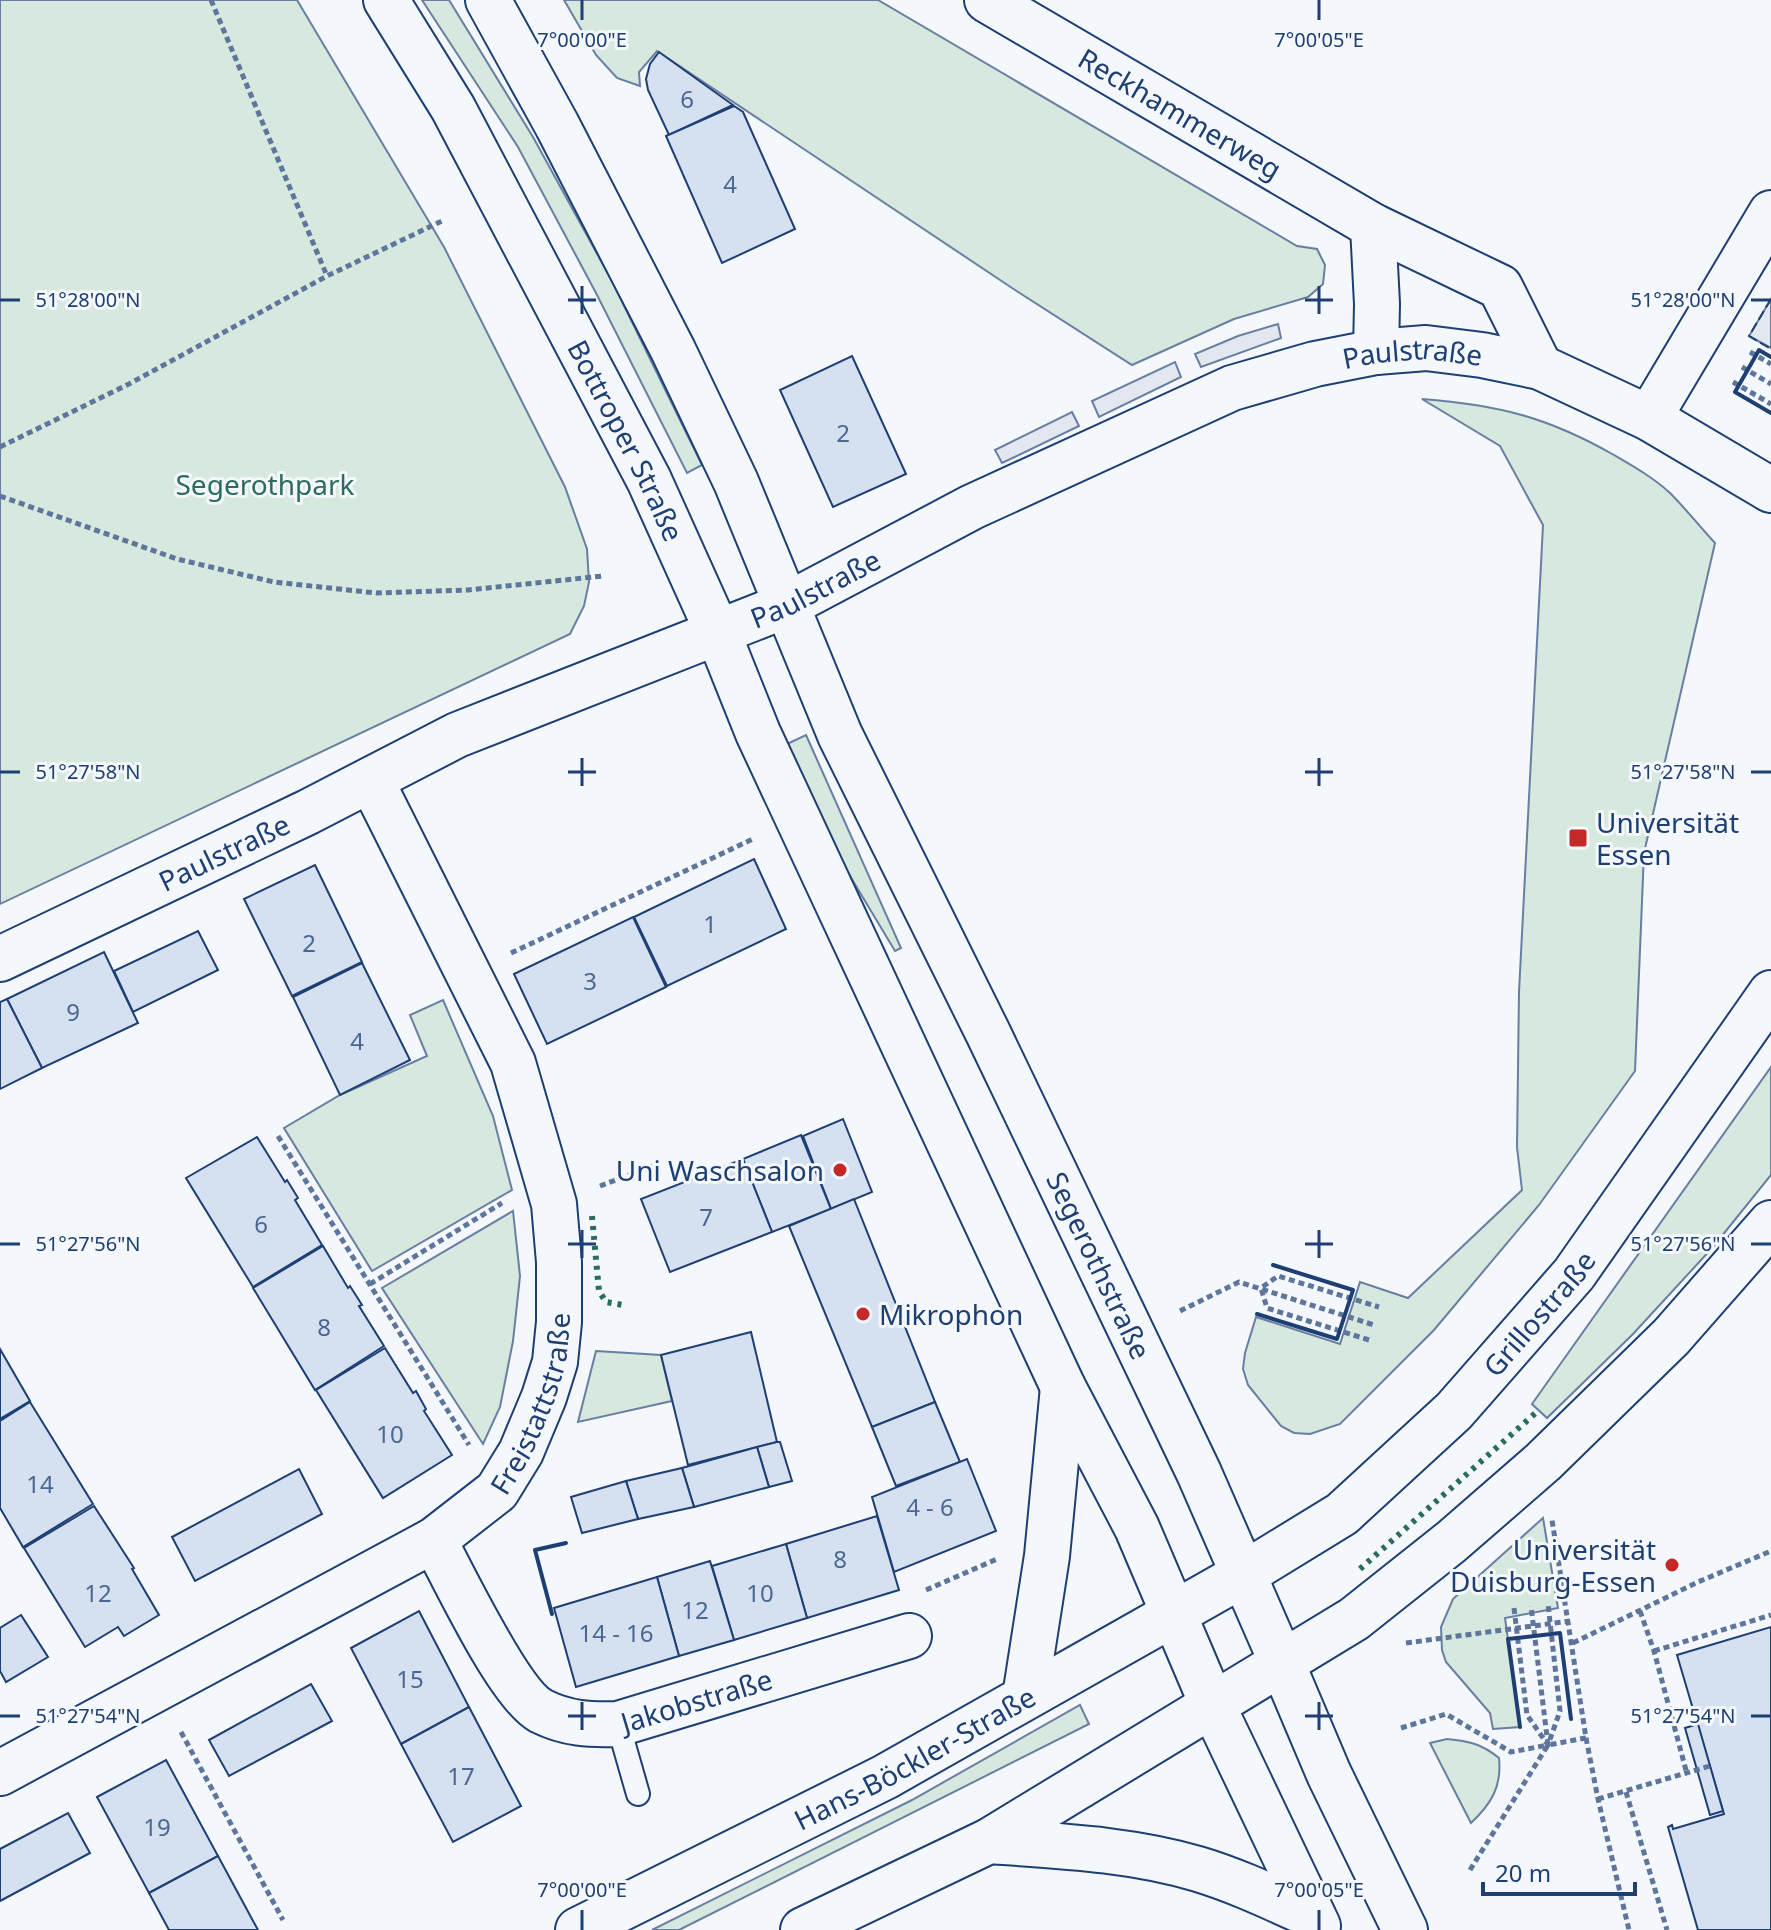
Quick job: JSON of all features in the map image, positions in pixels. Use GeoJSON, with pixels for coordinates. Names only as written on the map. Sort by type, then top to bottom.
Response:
{"type":"FeatureCollection","features":[{"type":"Feature","properties":{"kind":"main road","name":"Bottroper Straße"},"geometry":{"type":"LineString","coordinates":[[386,0],[453,108],[642,466],[718,633]]}},
{"type":"Feature","properties":{"kind":"main road"},"geometry":{"type":"LineString","coordinates":[[488,0],[557,125],[673,350],[736,482],[787,605]]}},
{"type":"Feature","properties":{"kind":"main road","name":"Reckhammerweg"},"geometry":{"type":"LineString","coordinates":[[987,0],[1373,226],[1500,287],[1540,367]]}},
{"type":"Feature","properties":{"kind":"main road"},"geometry":{"type":"LineString","coordinates":[[1771,213],[1649,418],[1771,490]]}},
{"type":"Feature","properties":{"kind":"main road"},"geometry":{"type":"LineString","coordinates":[[1373,226],[1376,352]]}},
{"type":"Feature","properties":{"kind":"main road","name":"Paulstraße"},"geometry":{"type":"LineString","coordinates":[[0,959],[371,780],[457,735],[787,605],[972,507],[1232,388],[1315,364],[1376,352],[1426,348],[1540,367],[1649,418]]}},
{"type":"Feature","properties":{"kind":"main road","name":"Segerothstraße"},"geometry":{"type":"LineString","coordinates":[[787,605],[840,735],[988,1033],[1199,1473],[1341,1801],[1405,1930]]}},
{"type":"Feature","properties":{"kind":"main road"},"geometry":{"type":"LineString","coordinates":[[718,633],[775,769],[1063,1387],[1137,1528],[1212,1704],[1316,1923]]}},
{"type":"Feature","properties":{"kind":"main road","name":"Freistattstraße"},"geometry":{"type":"LineString","coordinates":[[0,1773],[434,1540],[497,1491],[521,1452],[555,1362],[559,1262],[554,1204],[513,1063],[371,780]]}},
{"type":"Feature","properties":{"kind":"main road","name":"Grillostraße"},"geometry":{"type":"LineString","coordinates":[[1244,1574],[1342,1514],[1454,1411],[1574,1274],[1771,993]]}},
{"type":"Feature","properties":{"kind":"main road"},"geometry":{"type":"LineString","coordinates":[[803,1930],[989,1841],[1354,1619],[1451,1542],[1543,1462],[1671,1337],[1771,1223]]}},
{"type":"Feature","properties":{"kind":"main road"},"geometry":{"type":"LineString","coordinates":[[1025,1697],[1047,1556],[1063,1387]]}},
{"type":"Feature","properties":{"kind":"main road","name":"Jakobstraße"},"geometry":{"type":"LineString","coordinates":[[434,1540],[510,1680],[538,1710],[581,1725],[618,1724],[909,1636]]}},
{"type":"Feature","properties":{"kind":"main road","name":"Hans-Böckler-Straße"},"geometry":{"type":"LineString","coordinates":[[578,1930],[885,1777],[1244,1574]]}},
{"type":"Feature","properties":{"kind":"main road"},"geometry":{"type":"LineString","coordinates":[[989,1841],[1091,1848],[1197,1869],[1255,1889],[1316,1923]]}},
{"type":"Feature","properties":{"kind":"lane"},"geometry":{"type":"LineString","coordinates":[[618,1724],[638,1794]]}},
{"type":"Feature","properties":{"kind":"path"},"geometry":{"type":"LineString","coordinates":[[211,0],[327,276]]}},
{"type":"Feature","properties":{"kind":"path"},"geometry":{"type":"LineString","coordinates":[[0,447],[129,384],[327,276],[444,220]]}},
{"type":"Feature","properties":{"kind":"path"},"geometry":{"type":"LineString","coordinates":[[1750,352],[1771,364]]}},
{"type":"Feature","properties":{"kind":"path"},"geometry":{"type":"LineString","coordinates":[[1742,367],[1771,384]]}},
{"type":"Feature","properties":{"kind":"path"},"geometry":{"type":"LineString","coordinates":[[1733,382],[1771,404]]}},
{"type":"Feature","properties":{"kind":"path"},"geometry":{"type":"LineString","coordinates":[[0,496],[177,559],[274,582],[376,593],[468,590],[603,576]]}},
{"type":"Feature","properties":{"kind":"path"},"geometry":{"type":"LineString","coordinates":[[467,974],[755,837]]}},
{"type":"Feature","properties":{"kind":"path"},"geometry":{"type":"LineString","coordinates":[[278,1136],[497,1491]]}},
{"type":"Feature","properties":{"kind":"path"},"geometry":{"type":"LineString","coordinates":[[591,1189],[658,1164]]}},
{"type":"Feature","properties":{"kind":"path"},"geometry":{"type":"LineString","coordinates":[[370,1284],[546,1176]]}},
{"type":"Feature","properties":{"kind":"path"},"geometry":{"type":"LineString","coordinates":[[1261,1288],[1278,1276],[1379,1307]]}},
{"type":"Feature","properties":{"kind":"path"},"geometry":{"type":"LineString","coordinates":[[1180,1311],[1239,1282],[1374,1325]]}},
{"type":"Feature","properties":{"kind":"path"},"geometry":{"type":"LineString","coordinates":[[1261,1288],[1267,1308],[1369,1340]]}},
{"type":"Feature","properties":{"kind":"path"},"geometry":{"type":"LineString","coordinates":[[1543,1462],[1586,1738],[1629,1930]]}},
{"type":"Feature","properties":{"kind":"path"},"geometry":{"type":"LineString","coordinates":[[1573,1643],[1698,1582],[1771,1551]]}},
{"type":"Feature","properties":{"kind":"path"},"geometry":{"type":"LineString","coordinates":[[909,1636],[911,1597],[1009,1554]]}},
{"type":"Feature","properties":{"kind":"path"},"geometry":{"type":"LineString","coordinates":[[1470,1870],[1548,1745],[1560,1711],[1548,1604]]}},
{"type":"Feature","properties":{"kind":"path"},"geometry":{"type":"LineString","coordinates":[[1531,1606],[1548,1745]]}},
{"type":"Feature","properties":{"kind":"path"},"geometry":{"type":"LineString","coordinates":[[1514,1608],[1527,1715],[1548,1745]]}},
{"type":"Feature","properties":{"kind":"path"},"geometry":{"type":"LineString","coordinates":[[1640,1611],[1687,1774]]}},
{"type":"Feature","properties":{"kind":"path"},"geometry":{"type":"LineString","coordinates":[[1654,1651],[1771,1615]]}},
{"type":"Feature","properties":{"kind":"path"},"geometry":{"type":"LineString","coordinates":[[1397,1645],[1570,1621]]}},
{"type":"Feature","properties":{"kind":"path"},"geometry":{"type":"LineString","coordinates":[[157,1689],[283,1920]]}},
{"type":"Feature","properties":{"kind":"path"},"geometry":{"type":"LineString","coordinates":[[1401,1728],[1446,1714],[1511,1752],[1586,1738]]}},
{"type":"Feature","properties":{"kind":"path"},"geometry":{"type":"LineString","coordinates":[[1598,1799],[1710,1766]]}},
{"type":"Feature","properties":{"kind":"path"},"geometry":{"type":"LineString","coordinates":[[1626,1792],[1667,1930]]}},
{"type":"Feature","properties":{"kind":"green space","name":"Segerothpark"},"geometry":{"type":"Polygon","coordinates":[[[0,0],[297,0],[444,247],[565,487],[587,549],[589,582],[584,606],[570,634],[0,904],[0,0]]]}},
{"type":"Feature","properties":{"kind":"green space"},"geometry":{"type":"Polygon","coordinates":[[[422,0],[449,0],[533,137],[612,281],[702,465],[687,473],[518,147],[422,0]]]}},
{"type":"Feature","properties":{"kind":"green space"},"geometry":{"type":"Polygon","coordinates":[[[564,0],[878,0],[1297,246],[1317,249],[1325,265],[1323,284],[1308,297],[1234,319],[1132,365],[657,51],[639,72],[640,86],[617,78],[596,55],[564,0]]]}},
{"type":"Feature","properties":{"kind":"green space"},"geometry":{"type":"Polygon","coordinates":[[[1422,399],[1499,409],[1544,422],[1590,442],[1664,488],[1715,543],[1644,853],[1635,1071],[1539,1205],[1434,1330],[1340,1424],[1310,1434],[1294,1433],[1281,1426],[1248,1385],[1243,1369],[1256,1317],[1340,1344],[1360,1282],[1408,1298],[1522,1190],[1517,1147],[1519,992],[1543,525],[1500,446],[1422,399]]]}},
{"type":"Feature","properties":{"kind":"green space"},"geometry":{"type":"Polygon","coordinates":[[[806,735],[901,948],[895,951],[844,866],[787,744],[806,735]]]}},
{"type":"Feature","properties":{"kind":"green space"},"geometry":{"type":"Polygon","coordinates":[[[443,1000],[493,1116],[512,1190],[372,1271],[284,1128],[340,1095],[427,1056],[410,1015],[443,1000]]]}},
{"type":"Feature","properties":{"kind":"green space"},"geometry":{"type":"Polygon","coordinates":[[[1771,1067],[1771,1175],[1713,1247],[1633,1334],[1547,1418],[1532,1404],[1771,1067]]]}},
{"type":"Feature","properties":{"kind":"green space"},"geometry":{"type":"Polygon","coordinates":[[[513,1211],[520,1276],[513,1341],[500,1407],[483,1444],[382,1288],[513,1211]]]}},
{"type":"Feature","properties":{"kind":"green space"},"geometry":{"type":"Polygon","coordinates":[[[596,1351],[661,1355],[672,1401],[578,1422],[596,1351]]]}},
{"type":"Feature","properties":{"kind":"green space"},"geometry":{"type":"Polygon","coordinates":[[[1543,1518],[1558,1608],[1505,1618],[1520,1727],[1493,1729],[1490,1713],[1446,1662],[1441,1627],[1453,1599],[1543,1518]]]}},
{"type":"Feature","properties":{"kind":"green space"},"geometry":{"type":"Polygon","coordinates":[[[1080,1705],[1089,1724],[679,1930],[652,1930],[912,1800],[1080,1705]]]}},
{"type":"Feature","properties":{"kind":"green space"},"geometry":{"type":"Polygon","coordinates":[[[1447,1739],[1475,1744],[1499,1758],[1499,1778],[1494,1794],[1471,1823],[1430,1743],[1447,1739]]]}},
{"type":"Feature","properties":{"kind":"shaded area"},"geometry":{"type":"Polygon","coordinates":[[[1771,299],[1771,348],[1749,336],[1771,299]]]}},
{"type":"Feature","properties":{"kind":"shaded area"},"geometry":{"type":"Polygon","coordinates":[[[1278,324],[1281,338],[1201,367],[1195,354],[1238,336],[1278,324]]]}},
{"type":"Feature","properties":{"kind":"shaded area"},"geometry":{"type":"Polygon","coordinates":[[[1175,362],[1181,377],[1099,417],[1092,401],[1175,362]]]}},
{"type":"Feature","properties":{"kind":"shaded area"},"geometry":{"type":"Polygon","coordinates":[[[1072,412],[1079,426],[1002,463],[995,450],[1072,412]]]}},
{"type":"Feature","properties":{"kind":"building"},"geometry":{"type":"Polygon","coordinates":[[[659,52],[733,105],[669,135],[646,79],[650,64],[659,52]]]}},
{"type":"Feature","properties":{"kind":"building"},"geometry":{"type":"Polygon","coordinates":[[[734,106],[743,112],[795,229],[722,263],[666,136],[734,106]]]}},
{"type":"Feature","properties":{"kind":"building"},"geometry":{"type":"Polygon","coordinates":[[[852,356],[906,474],[833,507],[780,390],[852,356]]]}},
{"type":"Feature","properties":{"kind":"building"},"geometry":{"type":"Polygon","coordinates":[[[754,859],[786,929],[667,986],[634,917],[754,859]]]}},
{"type":"Feature","properties":{"kind":"building"},"geometry":{"type":"Polygon","coordinates":[[[315,865],[362,962],[292,996],[244,899],[315,865]]]}},
{"type":"Feature","properties":{"kind":"building"},"geometry":{"type":"Polygon","coordinates":[[[633,917],[666,987],[547,1044],[514,974],[633,917]]]}},
{"type":"Feature","properties":{"kind":"building"},"geometry":{"type":"Polygon","coordinates":[[[198,931],[218,970],[133,1012],[114,971],[198,931]]]}},
{"type":"Feature","properties":{"kind":"building"},"geometry":{"type":"Polygon","coordinates":[[[104,952],[138,1023],[42,1068],[7,999],[104,952]]]}},
{"type":"Feature","properties":{"kind":"building"},"geometry":{"type":"Polygon","coordinates":[[[362,963],[410,1060],[340,1095],[293,997],[362,963]]]}},
{"type":"Feature","properties":{"kind":"building"},"geometry":{"type":"Polygon","coordinates":[[[7,999],[42,1068],[0,1089],[0,1002],[7,999]]]}},
{"type":"Feature","properties":{"kind":"building","name":"Uni Waschsalon"},"geometry":{"type":"Polygon","coordinates":[[[843,1119],[872,1192],[831,1209],[803,1136],[843,1119]]]}},
{"type":"Feature","properties":{"kind":"building"},"geometry":{"type":"Polygon","coordinates":[[[801,1135],[831,1209],[772,1232],[743,1159],[801,1135]]]}},
{"type":"Feature","properties":{"kind":"building"},"geometry":{"type":"Polygon","coordinates":[[[257,1137],[298,1198],[295,1200],[322,1245],[253,1287],[186,1178],[257,1137]]]}},
{"type":"Feature","properties":{"kind":"building"},"geometry":{"type":"Polygon","coordinates":[[[743,1159],[772,1232],[670,1272],[641,1199],[743,1159]]]}},
{"type":"Feature","properties":{"kind":"building","name":"Mikrophon"},"geometry":{"type":"Polygon","coordinates":[[[854,1199],[935,1402],[872,1427],[789,1226],[854,1199]]]}},
{"type":"Feature","properties":{"kind":"building"},"geometry":{"type":"Polygon","coordinates":[[[323,1246],[362,1305],[359,1306],[384,1346],[315,1390],[253,1288],[323,1246]]]}},
{"type":"Feature","properties":{"kind":"building"},"geometry":{"type":"Polygon","coordinates":[[[751,1332],[777,1442],[688,1465],[661,1355],[751,1332]]]}},
{"type":"Feature","properties":{"kind":"building"},"geometry":{"type":"Polygon","coordinates":[[[385,1348],[413,1393],[416,1391],[426,1409],[424,1411],[452,1455],[383,1498],[316,1390],[385,1348]]]}},
{"type":"Feature","properties":{"kind":"building"},"geometry":{"type":"Polygon","coordinates":[[[0,1349],[30,1401],[0,1419],[0,1349]]]}},
{"type":"Feature","properties":{"kind":"building"},"geometry":{"type":"Polygon","coordinates":[[[30,1402],[93,1504],[23,1547],[0,1508],[0,1421],[30,1402]]]}},
{"type":"Feature","properties":{"kind":"building"},"geometry":{"type":"Polygon","coordinates":[[[935,1402],[960,1462],[896,1486],[872,1427],[935,1402]]]}},
{"type":"Feature","properties":{"kind":"building"},"geometry":{"type":"Polygon","coordinates":[[[780,1442],[792,1481],[769,1487],[757,1447],[780,1442]]]}},
{"type":"Feature","properties":{"kind":"building"},"geometry":{"type":"Polygon","coordinates":[[[757,1447],[769,1487],[694,1507],[682,1468],[757,1447]]]}},
{"type":"Feature","properties":{"kind":"building"},"geometry":{"type":"Polygon","coordinates":[[[967,1459],[996,1531],[894,1572],[872,1497],[967,1459]]]}},
{"type":"Feature","properties":{"kind":"building"},"geometry":{"type":"Polygon","coordinates":[[[682,1468],[694,1507],[638,1519],[626,1481],[682,1468]]]}},
{"type":"Feature","properties":{"kind":"building"},"geometry":{"type":"Polygon","coordinates":[[[299,1469],[322,1514],[195,1581],[172,1537],[299,1469]]]}},
{"type":"Feature","properties":{"kind":"building"},"geometry":{"type":"Polygon","coordinates":[[[626,1481],[638,1519],[582,1533],[571,1497],[626,1481]]]}},
{"type":"Feature","properties":{"kind":"building"},"geometry":{"type":"Polygon","coordinates":[[[94,1506],[134,1568],[159,1615],[124,1636],[118,1627],[85,1647],[24,1548],[94,1506]]]}},
{"type":"Feature","properties":{"kind":"building"},"geometry":{"type":"Polygon","coordinates":[[[877,1516],[899,1590],[807,1618],[786,1544],[877,1516]]]}},
{"type":"Feature","properties":{"kind":"building"},"geometry":{"type":"Polygon","coordinates":[[[786,1544],[807,1618],[734,1640],[712,1566],[786,1544]]]}},
{"type":"Feature","properties":{"kind":"building"},"geometry":{"type":"Polygon","coordinates":[[[710,1561],[734,1640],[679,1656],[657,1577],[710,1561]]]}},
{"type":"Feature","properties":{"kind":"building"},"geometry":{"type":"Polygon","coordinates":[[[657,1577],[679,1656],[576,1687],[554,1608],[657,1577]]]}},
{"type":"Feature","properties":{"kind":"building"},"geometry":{"type":"Polygon","coordinates":[[[419,1611],[469,1707],[401,1744],[351,1648],[419,1611]]]}},
{"type":"Feature","properties":{"kind":"building"},"geometry":{"type":"Polygon","coordinates":[[[21,1615],[48,1657],[6,1682],[0,1671],[0,1628],[21,1615]]]}},
{"type":"Feature","properties":{"kind":"building"},"geometry":{"type":"Polygon","coordinates":[[[1771,1627],[1771,1930],[1698,1930],[1668,1827],[1672,1825],[1673,1829],[1724,1814],[1677,1655],[1771,1627]]]}},
{"type":"Feature","properties":{"kind":"building"},"geometry":{"type":"Polygon","coordinates":[[[311,1684],[332,1721],[229,1776],[209,1740],[311,1684]]]}},
{"type":"Feature","properties":{"kind":"building"},"geometry":{"type":"Polygon","coordinates":[[[469,1707],[521,1806],[453,1842],[401,1744],[469,1707]]]}},
{"type":"Feature","properties":{"kind":"building"},"geometry":{"type":"Polygon","coordinates":[[[1698,1724],[1723,1811],[1710,1815],[1685,1728],[1698,1724]]]}},
{"type":"Feature","properties":{"kind":"building"},"geometry":{"type":"Polygon","coordinates":[[[166,1760],[218,1856],[149,1893],[97,1797],[166,1760]]]}},
{"type":"Feature","properties":{"kind":"building"},"geometry":{"type":"Polygon","coordinates":[[[68,1813],[90,1853],[0,1901],[0,1849],[68,1813]]]}},
{"type":"Feature","properties":{"kind":"building"},"geometry":{"type":"Polygon","coordinates":[[[218,1856],[258,1930],[169,1930],[149,1893],[218,1856]]]}},
{"type":"Feature","properties":{"kind":"hedge"},"geometry":{"type":"LineString","coordinates":[[592,1216],[599,1291],[606,1302],[623,1305]]}},
{"type":"Feature","properties":{"kind":"hedge"},"geometry":{"type":"LineString","coordinates":[[1360,1569],[1539,1410]]}},
{"type":"Feature","properties":{"kind":"fence"},"geometry":{"type":"LineString","coordinates":[[1771,299],[1749,336],[1771,349]]}},
{"type":"Feature","properties":{"kind":"wall"},"geometry":{"type":"LineString","coordinates":[[1771,357],[1759,350],[1735,392],[1771,413]]}},
{"type":"Feature","properties":{"kind":"wall"},"geometry":{"type":"LineString","coordinates":[[1257,1314],[1337,1339],[1353,1290],[1273,1265]]}},
{"type":"Feature","properties":{"kind":"wall"},"geometry":{"type":"LineString","coordinates":[[552,1614],[535,1550],[566,1543]]}},
{"type":"Feature","properties":{"kind":"wall"},"geometry":{"type":"LineString","coordinates":[[1520,1727],[1508,1639],[1560,1633],[1571,1719]]}},
{"type":"Feature","properties":{"kind":"place","name":"Universität Essen"},"geometry":{"type":"Point","coordinates":[1578,838]}},
{"type":"Feature","properties":{"kind":"place","name":"Uni Waschsalon"},"geometry":{"type":"Point","coordinates":[840,1170]}},
{"type":"Feature","properties":{"kind":"place","name":"Mikrophon"},"geometry":{"type":"Point","coordinates":[863,1314]}},
{"type":"Feature","properties":{"kind":"place","name":"Universität Duisburg-Essen"},"geometry":{"type":"Point","coordinates":[1672,1565]}}]}
